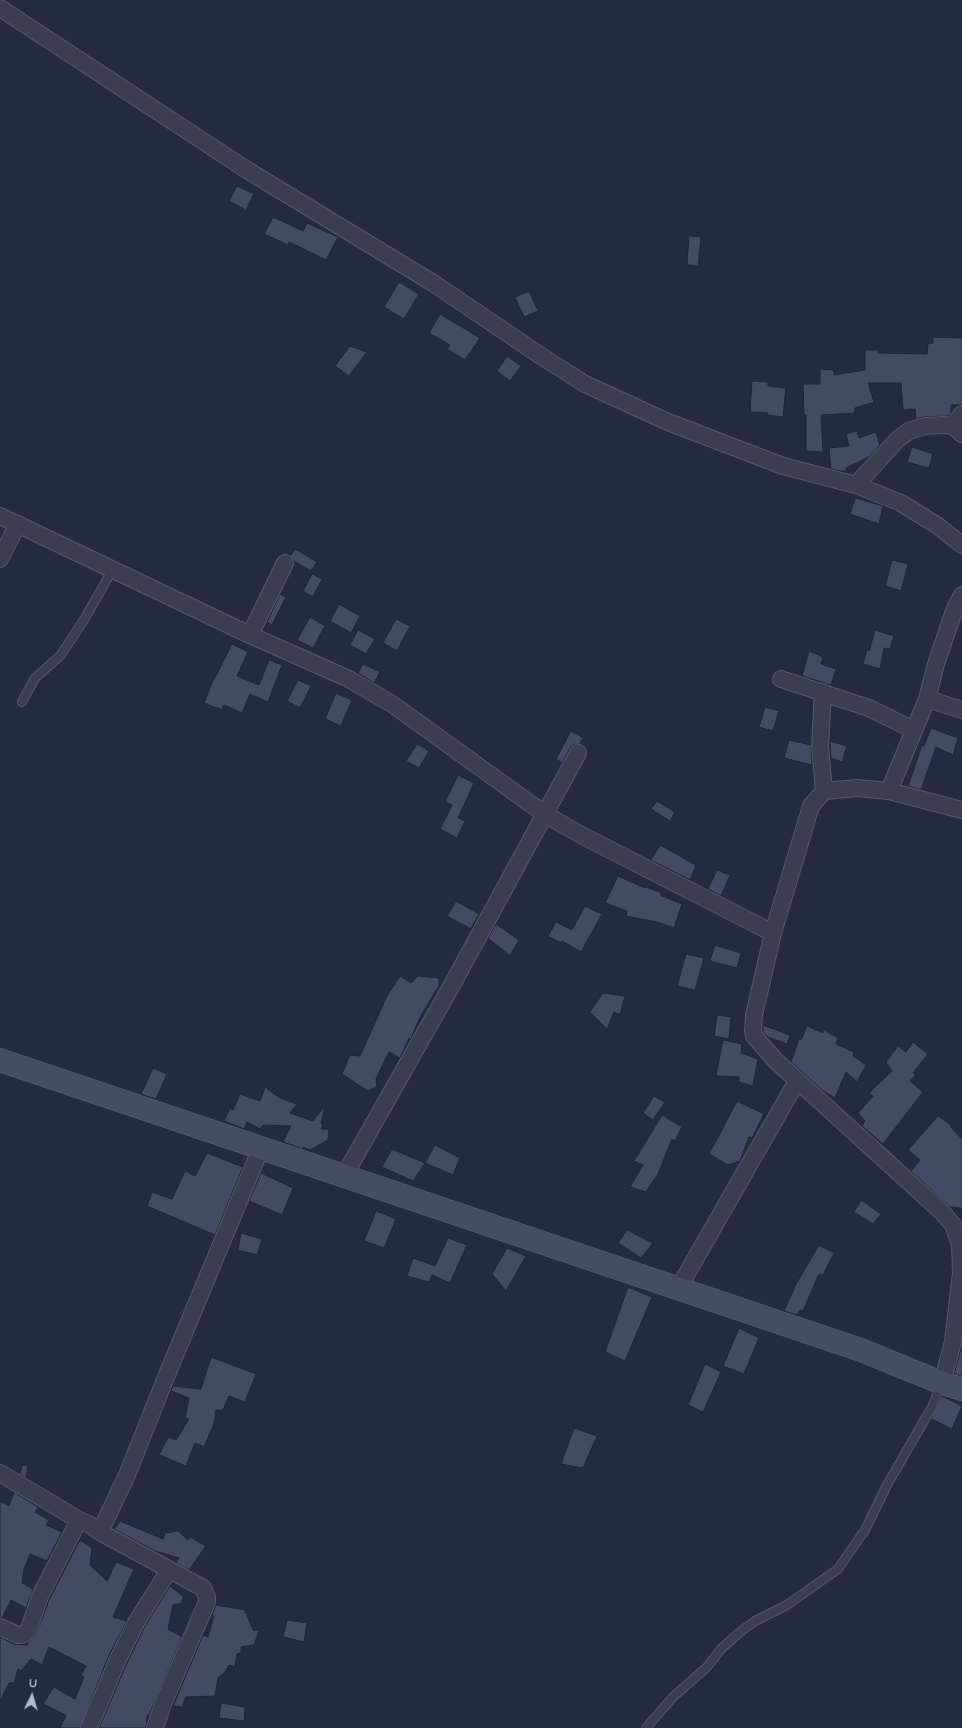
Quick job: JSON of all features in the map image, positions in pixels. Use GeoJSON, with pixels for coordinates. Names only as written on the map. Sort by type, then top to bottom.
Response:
{"type":"FeatureCollection","features":[{"type":"Feature","properties":{"kind":"street"},"geometry":{"type":"LineString","coordinates":[[0,8],[248,170],[433,283],[540,356],[585,384],[668,422],[782,466],[856,485],[901,503],[938,526],[962,545]]}},
{"type":"Feature","properties":{"kind":"street"},"geometry":{"type":"LineString","coordinates":[[856,485],[898,439],[909,432],[925,426],[959,424]]}},
{"type":"Feature","properties":{"kind":"street"},"geometry":{"type":"LineString","coordinates":[[0,516],[250,635],[349,679],[392,704],[546,815],[583,836],[773,933]]}},
{"type":"Feature","properties":{"kind":"street"},"geometry":{"type":"LineString","coordinates":[[0,559],[18,524]]}},
{"type":"Feature","properties":{"kind":"street"},"geometry":{"type":"LineString","coordinates":[[250,635],[285,563]]}},
{"type":"Feature","properties":{"kind":"street"},"geometry":{"type":"LineString","coordinates":[[889,791],[927,698],[936,664],[954,611],[962,595]]}},
{"type":"Feature","properties":{"kind":"street"},"geometry":{"type":"LineString","coordinates":[[781,679],[869,708],[914,730]]}},
{"type":"Feature","properties":{"kind":"street"},"geometry":{"type":"LineString","coordinates":[[823,692],[820,746],[824,790]]}},
{"type":"Feature","properties":{"kind":"street"},"geometry":{"type":"LineString","coordinates":[[927,698],[962,710]]}},
{"type":"Feature","properties":{"kind":"street"},"geometry":{"type":"LineString","coordinates":[[344,1176],[452,985],[546,815],[578,753]]}},
{"type":"Feature","properties":{"kind":"street"},"geometry":{"type":"LineString","coordinates":[[0,1060],[861,1350],[952,1386],[953,1342],[961,1273],[961,1249],[953,1225],[942,1212],[776,1062],[754,1036],[753,1031],[754,1014],[773,933],[810,806],[824,790],[857,788],[889,791],[962,810]]}},
{"type":"Feature","properties":{"kind":"street"},"geometry":{"type":"LineString","coordinates":[[678,1289],[797,1081]]}},
{"type":"Feature","properties":{"kind":"street"},"geometry":{"type":"LineString","coordinates":[[100,1532],[128,1475],[166,1377],[261,1148]]}},
{"type":"Feature","properties":{"kind":"street"},"geometry":{"type":"LineString","coordinates":[[0,1473],[79,1520],[89,1524],[100,1532],[203,1588],[207,1597],[206,1602],[163,1704],[155,1728]]}},
{"type":"Feature","properties":{"kind":"street"},"geometry":{"type":"LineString","coordinates":[[0,1627],[18,1635],[26,1634],[28,1632],[40,1596],[79,1520]]}},
{"type":"Feature","properties":{"kind":"street"},"geometry":{"type":"LineString","coordinates":[[89,1728],[116,1664],[137,1621],[169,1570]]}},
{"type":"Feature","properties":{"kind":"lane"},"geometry":{"type":"LineString","coordinates":[[22,702],[35,678],[61,654],[85,618],[113,569]]}},
{"type":"Feature","properties":{"kind":"lane"},"geometry":{"type":"LineString","coordinates":[[646,1728],[673,1697],[706,1668],[721,1649],[740,1632],[755,1621],[787,1605],[838,1569],[865,1530],[887,1485],[932,1407],[952,1386]]}},
{"type":"Feature","properties":{"kind":"building"},"geometry":{"type":"Polygon","coordinates":[[[237,186],[254,194],[246,210],[229,201],[237,186]]]}},
{"type":"Feature","properties":{"kind":"building"},"geometry":{"type":"Polygon","coordinates":[[[273,217],[303,231],[307,223],[338,237],[326,260],[289,242],[288,245],[264,234],[273,217]]]}},
{"type":"Feature","properties":{"kind":"building"},"geometry":{"type":"Polygon","coordinates":[[[689,236],[701,237],[698,266],[687,265],[689,236]]]}},
{"type":"Feature","properties":{"kind":"building"},"geometry":{"type":"Polygon","coordinates":[[[399,282],[419,294],[404,319],[384,307],[399,282]]]}},
{"type":"Feature","properties":{"kind":"building"},"geometry":{"type":"Polygon","coordinates":[[[529,291],[538,311],[524,317],[515,297],[529,291]]]}},
{"type":"Feature","properties":{"kind":"building"},"geometry":{"type":"Polygon","coordinates":[[[440,314],[480,338],[465,360],[447,349],[450,345],[429,333],[440,314]]]}},
{"type":"Feature","properties":{"kind":"building"},"geometry":{"type":"Polygon","coordinates":[[[933,337],[962,338],[962,405],[951,405],[951,413],[949,416],[924,417],[916,419],[915,409],[903,410],[901,383],[868,383],[874,402],[855,408],[855,413],[821,415],[823,452],[806,451],[806,415],[804,415],[803,384],[820,384],[820,369],[834,370],[834,375],[865,370],[865,350],[878,350],[878,353],[927,354],[928,343],[933,343],[933,337]]]}},
{"type":"Feature","properties":{"kind":"building"},"geometry":{"type":"Polygon","coordinates":[[[350,346],[367,352],[349,376],[335,366],[350,346]]]}},
{"type":"Feature","properties":{"kind":"building"},"geometry":{"type":"Polygon","coordinates":[[[507,356],[521,366],[510,381],[497,371],[507,356]]]}},
{"type":"Feature","properties":{"kind":"building"},"geometry":{"type":"Polygon","coordinates":[[[752,381],[768,382],[768,386],[786,388],[783,417],[767,415],[768,413],[750,412],[752,381]]]}},
{"type":"Feature","properties":{"kind":"building"},"geometry":{"type":"Polygon","coordinates":[[[857,431],[859,438],[876,432],[880,445],[869,457],[846,468],[847,471],[831,469],[829,448],[849,446],[846,434],[857,431]]]}},
{"type":"Feature","properties":{"kind":"building"},"geometry":{"type":"Polygon","coordinates":[[[912,447],[933,454],[929,468],[907,462],[912,447]]]}},
{"type":"Feature","properties":{"kind":"building"},"geometry":{"type":"Polygon","coordinates":[[[855,498],[883,506],[879,524],[850,514],[855,498]]]}},
{"type":"Feature","properties":{"kind":"building"},"geometry":{"type":"Polygon","coordinates":[[[295,549],[317,562],[311,571],[294,561],[290,556],[295,549]]]}},
{"type":"Feature","properties":{"kind":"building"},"geometry":{"type":"Polygon","coordinates":[[[892,560],[908,564],[901,591],[885,586],[892,560]]]}},
{"type":"Feature","properties":{"kind":"building"},"geometry":{"type":"Polygon","coordinates":[[[312,574],[322,579],[313,597],[303,591],[312,574]]]}},
{"type":"Feature","properties":{"kind":"building"},"geometry":{"type":"Polygon","coordinates":[[[280,594],[286,597],[272,625],[267,622],[280,594]]]}},
{"type":"Feature","properties":{"kind":"building"},"geometry":{"type":"Polygon","coordinates":[[[339,604],[360,616],[351,633],[330,621],[339,604]]]}},
{"type":"Feature","properties":{"kind":"building"},"geometry":{"type":"Polygon","coordinates":[[[310,617],[325,626],[313,648],[297,640],[310,617]]]}},
{"type":"Feature","properties":{"kind":"building"},"geometry":{"type":"Polygon","coordinates":[[[396,619],[410,626],[397,651],[383,643],[396,619]]]}},
{"type":"Feature","properties":{"kind":"building"},"geometry":{"type":"Polygon","coordinates":[[[358,630],[375,639],[366,654],[350,645],[358,630]]]}},
{"type":"Feature","properties":{"kind":"building"},"geometry":{"type":"Polygon","coordinates":[[[875,630],[894,636],[890,649],[884,648],[880,669],[863,664],[867,650],[869,651],[875,630]]]}},
{"type":"Feature","properties":{"kind":"building"},"geometry":{"type":"Polygon","coordinates":[[[232,644],[248,652],[237,676],[259,685],[269,660],[282,665],[268,702],[250,694],[242,713],[224,705],[222,710],[204,703],[213,680],[232,644]]]}},
{"type":"Feature","properties":{"kind":"building"},"geometry":{"type":"Polygon","coordinates":[[[809,651],[823,657],[821,664],[836,669],[831,685],[802,676],[809,651]]]}},
{"type":"Feature","properties":{"kind":"building"},"geometry":{"type":"Polygon","coordinates":[[[363,664],[380,672],[374,683],[358,673],[363,664]]]}},
{"type":"Feature","properties":{"kind":"building"},"geometry":{"type":"Polygon","coordinates":[[[298,680],[311,686],[300,708],[287,701],[298,680]]]}},
{"type":"Feature","properties":{"kind":"building"},"geometry":{"type":"Polygon","coordinates":[[[336,693],[352,700],[341,726],[325,719],[336,693]]]}},
{"type":"Feature","properties":{"kind":"building"},"geometry":{"type":"Polygon","coordinates":[[[765,707],[779,711],[773,731],[759,727],[765,707]]]}},
{"type":"Feature","properties":{"kind":"building"},"geometry":{"type":"Polygon","coordinates":[[[931,728],[958,738],[953,755],[936,747],[921,790],[908,786],[922,745],[924,746],[931,728]]]}},
{"type":"Feature","properties":{"kind":"building"},"geometry":{"type":"Polygon","coordinates":[[[571,731],[583,738],[580,744],[573,745],[570,748],[562,763],[556,759],[571,731]]]}},
{"type":"Feature","properties":{"kind":"building"},"geometry":{"type":"Polygon","coordinates":[[[789,740],[811,745],[812,765],[784,758],[789,740]]]}},
{"type":"Feature","properties":{"kind":"building"},"geometry":{"type":"Polygon","coordinates":[[[830,741],[847,746],[842,762],[831,758],[830,741]]]}},
{"type":"Feature","properties":{"kind":"building"},"geometry":{"type":"Polygon","coordinates":[[[417,744],[429,751],[419,768],[406,761],[417,744]]]}},
{"type":"Feature","properties":{"kind":"building"},"geometry":{"type":"Polygon","coordinates":[[[458,775],[474,783],[458,818],[465,821],[457,838],[440,829],[452,805],[445,802],[458,775]]]}},
{"type":"Feature","properties":{"kind":"building"},"geometry":{"type":"Polygon","coordinates":[[[657,801],[675,812],[670,821],[651,809],[657,801]]]}},
{"type":"Feature","properties":{"kind":"building"},"geometry":{"type":"Polygon","coordinates":[[[660,845],[696,865],[690,880],[651,860],[660,845]]]}},
{"type":"Feature","properties":{"kind":"building"},"geometry":{"type":"Polygon","coordinates":[[[717,870],[730,875],[721,896],[708,889],[717,870]]]}},
{"type":"Feature","properties":{"kind":"building"},"geometry":{"type":"Polygon","coordinates":[[[618,876],[645,888],[646,887],[662,893],[660,895],[682,904],[674,928],[657,922],[626,916],[627,911],[605,903],[618,876]]]}},
{"type":"Feature","properties":{"kind":"building"},"geometry":{"type":"Polygon","coordinates":[[[456,901],[479,914],[471,929],[447,916],[456,901]]]}},
{"type":"Feature","properties":{"kind":"building"},"geometry":{"type":"Polygon","coordinates":[[[585,906],[602,914],[581,952],[562,941],[561,943],[548,936],[556,922],[572,930],[585,906]]]}},
{"type":"Feature","properties":{"kind":"building"},"geometry":{"type":"Polygon","coordinates":[[[496,924],[519,940],[510,956],[488,938],[496,924]]]}},
{"type":"Feature","properties":{"kind":"building"},"geometry":{"type":"Polygon","coordinates":[[[715,945],[741,953],[737,968],[710,961],[715,945]]]}},
{"type":"Feature","properties":{"kind":"building"},"geometry":{"type":"Polygon","coordinates":[[[686,954],[704,958],[695,990],[677,986],[686,954]]]}},
{"type":"Feature","properties":{"kind":"building"},"geometry":{"type":"Polygon","coordinates":[[[400,976],[411,983],[418,976],[439,978],[439,987],[419,1019],[411,1039],[409,1038],[400,1058],[389,1052],[376,1079],[377,1087],[368,1091],[342,1074],[350,1055],[360,1056],[387,996],[400,976]]]}},
{"type":"Feature","properties":{"kind":"building"},"geometry":{"type":"Polygon","coordinates":[[[603,993],[625,996],[620,1015],[614,1012],[607,1029],[590,1012],[603,993]]]}},
{"type":"Feature","properties":{"kind":"building"},"geometry":{"type":"Polygon","coordinates":[[[717,1015],[731,1017],[729,1039],[714,1036],[717,1015]]]}},
{"type":"Feature","properties":{"kind":"building"},"geometry":{"type":"Polygon","coordinates":[[[763,1025],[790,1035],[787,1044],[768,1037],[763,1032],[763,1025]]]}},
{"type":"Feature","properties":{"kind":"building"},"geometry":{"type":"Polygon","coordinates":[[[807,1026],[823,1033],[824,1030],[838,1038],[836,1044],[854,1052],[853,1056],[866,1065],[857,1082],[846,1072],[835,1098],[823,1091],[791,1062],[799,1039],[801,1040],[807,1026]]]}},
{"type":"Feature","properties":{"kind":"building"},"geometry":{"type":"Polygon","coordinates":[[[723,1040],[742,1044],[741,1053],[758,1059],[753,1086],[739,1082],[739,1077],[716,1076],[723,1040]]]}},
{"type":"Feature","properties":{"kind":"building"},"geometry":{"type":"Polygon","coordinates":[[[913,1042],[928,1054],[913,1073],[916,1075],[910,1081],[923,1092],[883,1144],[862,1126],[865,1121],[858,1113],[873,1096],[869,1093],[892,1071],[886,1062],[898,1046],[906,1052],[913,1042]]]}},
{"type":"Feature","properties":{"kind":"building"},"geometry":{"type":"Polygon","coordinates":[[[153,1068],[167,1074],[156,1099],[141,1094],[153,1068]]]}},
{"type":"Feature","properties":{"kind":"building"},"geometry":{"type":"Polygon","coordinates":[[[265,1087],[280,1098],[297,1104],[290,1113],[313,1121],[325,1106],[321,1124],[323,1125],[321,1129],[329,1129],[328,1140],[310,1150],[303,1147],[303,1149],[283,1142],[291,1126],[263,1125],[260,1129],[247,1122],[244,1129],[224,1121],[230,1108],[233,1110],[240,1094],[260,1101],[265,1087]]]}},
{"type":"Feature","properties":{"kind":"building"},"geometry":{"type":"Polygon","coordinates":[[[654,1096],[665,1102],[653,1120],[643,1113],[654,1096]]]}},
{"type":"Feature","properties":{"kind":"building"},"geometry":{"type":"Polygon","coordinates":[[[737,1101],[764,1114],[752,1138],[749,1137],[740,1161],[728,1165],[709,1154],[737,1101]]]}},
{"type":"Feature","properties":{"kind":"building"},"geometry":{"type":"Polygon","coordinates":[[[662,1115],[682,1127],[675,1141],[672,1139],[658,1174],[646,1192],[630,1187],[643,1165],[634,1161],[662,1115]]]}},
{"type":"Feature","properties":{"kind":"building"},"geometry":{"type":"Polygon","coordinates":[[[938,1116],[951,1125],[950,1126],[962,1139],[962,1208],[950,1207],[911,1171],[920,1160],[908,1150],[938,1116]]]}},
{"type":"Feature","properties":{"kind":"building"},"geometry":{"type":"Polygon","coordinates":[[[435,1145],[460,1158],[453,1175],[425,1163],[435,1145]]]}},
{"type":"Feature","properties":{"kind":"building"},"geometry":{"type":"Polygon","coordinates":[[[392,1149],[425,1163],[413,1181],[382,1167],[392,1149]]]}},
{"type":"Feature","properties":{"kind":"building"},"geometry":{"type":"Polygon","coordinates":[[[207,1153],[243,1167],[215,1235],[147,1206],[152,1192],[172,1199],[185,1171],[195,1176],[207,1153]]]}},
{"type":"Feature","properties":{"kind":"building"},"geometry":{"type":"Polygon","coordinates":[[[261,1173],[293,1188],[282,1215],[249,1201],[261,1173]]]}},
{"type":"Feature","properties":{"kind":"building"},"geometry":{"type":"Polygon","coordinates":[[[861,1200],[881,1214],[873,1224],[854,1212],[861,1200]]]}},
{"type":"Feature","properties":{"kind":"building"},"geometry":{"type":"Polygon","coordinates":[[[376,1211],[396,1219],[384,1248],[364,1241],[376,1211]]]}},
{"type":"Feature","properties":{"kind":"building"},"geometry":{"type":"Polygon","coordinates":[[[627,1230],[653,1243],[641,1258],[618,1243],[627,1230]]]}},
{"type":"Feature","properties":{"kind":"building"},"geometry":{"type":"Polygon","coordinates":[[[241,1233],[262,1239],[257,1255],[238,1250],[241,1233]]]}},
{"type":"Feature","properties":{"kind":"building"},"geometry":{"type":"Polygon","coordinates":[[[448,1238],[467,1245],[450,1283],[432,1275],[429,1282],[407,1276],[413,1258],[435,1266],[448,1238]]]}},
{"type":"Feature","properties":{"kind":"building"},"geometry":{"type":"Polygon","coordinates":[[[819,1245],[834,1253],[823,1275],[819,1274],[803,1311],[800,1310],[797,1315],[784,1311],[796,1284],[819,1245]]]}},
{"type":"Feature","properties":{"kind":"building"},"geometry":{"type":"Polygon","coordinates":[[[507,1248],[526,1256],[506,1291],[492,1274],[507,1248]]]}},
{"type":"Feature","properties":{"kind":"building"},"geometry":{"type":"Polygon","coordinates":[[[628,1287],[652,1297],[625,1361],[605,1352],[628,1287]]]}},
{"type":"Feature","properties":{"kind":"building"},"geometry":{"type":"Polygon","coordinates":[[[739,1328],[759,1338],[744,1374],[723,1366],[739,1328]]]}},
{"type":"Feature","properties":{"kind":"building"},"geometry":{"type":"Polygon","coordinates":[[[962,1345],[962,1376],[954,1374],[962,1345]]]}},
{"type":"Feature","properties":{"kind":"building"},"geometry":{"type":"Polygon","coordinates":[[[211,1357],[256,1374],[245,1402],[229,1396],[223,1410],[216,1410],[214,1424],[204,1447],[195,1443],[186,1466],[159,1455],[168,1437],[176,1440],[189,1419],[185,1418],[189,1398],[171,1391],[173,1386],[201,1389],[211,1357]]]}},
{"type":"Feature","properties":{"kind":"building"},"geometry":{"type":"Polygon","coordinates":[[[705,1364],[721,1372],[703,1412],[688,1405],[705,1364]]]}},
{"type":"Feature","properties":{"kind":"building"},"geometry":{"type":"Polygon","coordinates":[[[942,1396],[962,1406],[952,1429],[931,1419],[942,1396]]]}},
{"type":"Feature","properties":{"kind":"building"},"geometry":{"type":"Polygon","coordinates":[[[574,1428],[597,1436],[583,1468],[561,1464],[574,1428]]]}},
{"type":"Feature","properties":{"kind":"building"},"geometry":{"type":"Polygon","coordinates":[[[22,1465],[28,1466],[26,1478],[20,1474],[22,1465]]]}},
{"type":"Feature","properties":{"kind":"building"},"geometry":{"type":"Polygon","coordinates":[[[14,1492],[38,1507],[35,1512],[49,1520],[46,1525],[62,1532],[47,1561],[30,1554],[24,1569],[22,1583],[33,1589],[26,1608],[11,1600],[2,1618],[0,1618],[0,1501],[9,1506],[14,1492]]]}},
{"type":"Feature","properties":{"kind":"building"},"geometry":{"type":"Polygon","coordinates":[[[120,1521],[163,1539],[165,1533],[178,1531],[188,1540],[190,1537],[206,1546],[189,1570],[176,1563],[179,1558],[155,1551],[114,1529],[120,1521]]]}},
{"type":"Feature","properties":{"kind":"building"},"geometry":{"type":"Polygon","coordinates":[[[80,1540],[92,1548],[90,1565],[107,1581],[116,1562],[134,1569],[113,1617],[127,1621],[109,1655],[80,1728],[60,1728],[66,1715],[43,1704],[54,1687],[75,1699],[84,1677],[81,1675],[86,1666],[49,1647],[42,1665],[31,1659],[21,1671],[18,1669],[14,1683],[9,1683],[0,1701],[0,1637],[14,1644],[27,1645],[28,1642],[35,1638],[49,1600],[80,1540]]]}},
{"type":"Feature","properties":{"kind":"building"},"geometry":{"type":"Polygon","coordinates":[[[170,1586],[183,1596],[182,1603],[173,1605],[168,1629],[182,1637],[149,1715],[147,1716],[146,1728],[99,1728],[145,1626],[170,1586]]]}},
{"type":"Feature","properties":{"kind":"building"},"geometry":{"type":"Polygon","coordinates":[[[216,1605],[245,1610],[253,1630],[259,1631],[254,1645],[241,1647],[241,1653],[237,1654],[235,1667],[229,1665],[226,1671],[218,1678],[215,1696],[186,1697],[182,1707],[173,1706],[203,1635],[208,1637],[214,1616],[212,1615],[216,1605]]]}},
{"type":"Feature","properties":{"kind":"building"},"geometry":{"type":"Polygon","coordinates":[[[287,1620],[307,1623],[304,1642],[283,1637],[287,1620]]]}},
{"type":"Feature","properties":{"kind":"building"},"geometry":{"type":"Polygon","coordinates":[[[221,1703],[245,1707],[244,1721],[219,1718],[221,1703]]]}}]}
